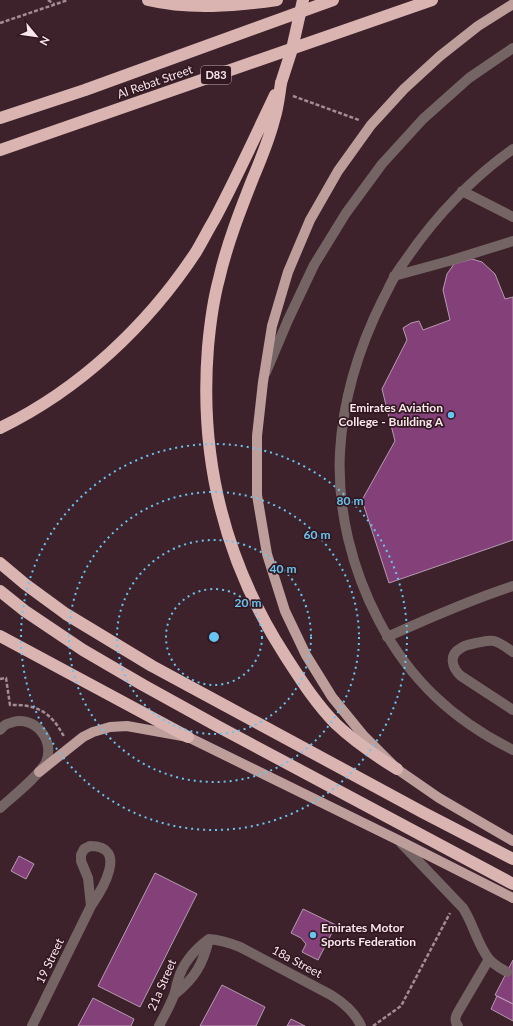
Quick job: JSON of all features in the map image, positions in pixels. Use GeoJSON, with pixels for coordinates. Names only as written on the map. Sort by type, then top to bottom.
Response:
{"type":"FeatureCollection","features":[{"type":"Feature","properties":{"kind":"highway"},"geometry":{"type":"LineString","coordinates":[[148,0],[159,3],[215,6],[247,5],[277,0]]}},
{"type":"Feature","properties":{"kind":"highway"},"geometry":{"type":"LineString","coordinates":[[0,428],[19,419],[70,386],[118,346],[160,301],[196,251],[226,197],[281,83],[292,49],[303,0]]}},
{"type":"Feature","properties":{"kind":"highway","name":"Al Rebat Street"},"geometry":{"type":"LineString","coordinates":[[0,118],[85,90],[333,0]]}},
{"type":"Feature","properties":{"kind":"highway","name":"Al Rebat Street"},"geometry":{"type":"LineString","coordinates":[[0,150],[432,0]]}},
{"type":"Feature","properties":{"kind":"highway"},"geometry":{"type":"LineString","coordinates":[[281,83],[279,102],[269,138],[231,236],[217,288],[210,325],[206,371],[206,416],[211,462],[220,507],[233,550],[250,593],[270,633],[295,672],[319,705],[336,724],[355,741],[398,770]]}},
{"type":"Feature","properties":{"kind":"highway"},"geometry":{"type":"LineString","coordinates":[[0,563],[25,584],[66,614],[152,666],[424,813],[513,859]]}},
{"type":"Feature","properties":{"kind":"highway"},"geometry":{"type":"LineString","coordinates":[[0,591],[83,650],[143,685],[513,884]]}},
{"type":"Feature","properties":{"kind":"highway"},"geometry":{"type":"LineString","coordinates":[[0,636],[188,737]]}},
{"type":"Feature","properties":{"kind":"main road"},"geometry":{"type":"LineString","coordinates":[[513,4],[478,26],[440,56],[404,89],[371,125],[338,171],[310,220],[288,272],[272,326],[263,382],[257,436],[257,495],[267,554],[285,611],[306,655],[332,697],[363,735],[398,770],[439,798],[513,841]]}},
{"type":"Feature","properties":{"kind":"main road"},"geometry":{"type":"LineString","coordinates":[[39,772],[83,737],[93,732],[110,727],[126,726],[188,737],[513,898]]}},
{"type":"Feature","properties":{"kind":"street"},"geometry":{"type":"LineString","coordinates":[[263,382],[288,320],[314,265],[346,213],[382,164],[424,118],[469,78],[513,50]]}},
{"type":"Feature","properties":{"kind":"street"},"geometry":{"type":"LineString","coordinates":[[513,149],[462,191],[415,246],[394,276],[364,343],[352,379],[344,415],[340,453],[341,491],[346,530],[356,567],[370,603],[388,637],[426,688],[450,710],[476,730],[513,750]]}},
{"type":"Feature","properties":{"kind":"street"},"geometry":{"type":"LineString","coordinates":[[462,191],[513,217]]}},
{"type":"Feature","properties":{"kind":"street"},"geometry":{"type":"LineString","coordinates":[[394,276],[513,241]]}},
{"type":"Feature","properties":{"kind":"street"},"geometry":{"type":"LineString","coordinates":[[388,637],[463,604],[513,586]]}},
{"type":"Feature","properties":{"kind":"street"},"geometry":{"type":"LineString","coordinates":[[513,652],[496,642],[482,642],[462,646],[457,650],[452,661],[457,672],[461,676],[513,710]]}},
{"type":"Feature","properties":{"kind":"street"},"geometry":{"type":"LineString","coordinates":[[0,730],[6,724],[18,721],[30,722],[40,729],[47,739],[49,751],[46,763],[39,772],[0,808]]}},
{"type":"Feature","properties":{"kind":"street"},"geometry":{"type":"LineString","coordinates":[[398,840],[457,900],[468,916],[489,959],[507,972]]}},
{"type":"Feature","properties":{"kind":"street","name":"19 Street"},"geometry":{"type":"LineString","coordinates":[[32,1026],[91,906],[100,891],[110,867],[111,861],[109,855],[105,850],[96,846],[90,846],[84,849],[81,855],[81,861],[88,878],[91,906]]}},
{"type":"Feature","properties":{"kind":"street"},"geometry":{"type":"LineString","coordinates":[[175,994],[185,986],[198,970],[206,952],[209,939]]}},
{"type":"Feature","properties":{"kind":"street","name":"21a Street"},"geometry":{"type":"LineString","coordinates":[[159,1026],[175,994],[177,981],[182,968],[198,947],[209,939]]}},
{"type":"Feature","properties":{"kind":"street","name":"18a Street"},"geometry":{"type":"LineString","coordinates":[[209,939],[220,940],[240,947],[331,995],[351,1010],[361,1026]]}},
{"type":"Feature","properties":{"kind":"street"},"geometry":{"type":"LineString","coordinates":[[458,1026],[455,1017],[489,959]]}},
{"type":"Feature","properties":{"kind":"path"},"geometry":{"type":"LineString","coordinates":[[48,0],[54,5]]}},
{"type":"Feature","properties":{"kind":"path"},"geometry":{"type":"LineString","coordinates":[[0,23],[68,0]]}},
{"type":"Feature","properties":{"kind":"path"},"geometry":{"type":"LineString","coordinates":[[293,96],[371,125]]}},
{"type":"Feature","properties":{"kind":"path"},"geometry":{"type":"LineString","coordinates":[[0,679],[6,678],[10,705],[26,705],[42,711],[54,721],[63,735],[69,732]]}},
{"type":"Feature","properties":{"kind":"path"},"geometry":{"type":"LineString","coordinates":[[373,1026],[401,1006],[457,900]]}},
{"type":"Feature","properties":{"kind":"building","name":"Emirates Aviation College - Building A"},"geometry":{"type":"Polygon","coordinates":[[[472,259],[482,262],[495,274],[505,299],[513,297],[513,540],[389,583],[362,500],[395,441],[382,389],[407,340],[403,328],[411,323],[419,321],[423,330],[450,320],[443,290],[447,274],[454,264],[472,259]]]}},
{"type":"Feature","properties":{"kind":"building"},"geometry":{"type":"Polygon","coordinates":[[[19,856],[34,864],[26,879],[11,871],[19,856]]]}},
{"type":"Feature","properties":{"kind":"building"},"geometry":{"type":"Polygon","coordinates":[[[155,873],[197,894],[140,1007],[98,986],[155,873]]]}},
{"type":"Feature","properties":{"kind":"building","name":"Emirates Motor Sports Federation"},"geometry":{"type":"Polygon","coordinates":[[[303,909],[336,925],[318,960],[302,952],[306,944],[301,938],[291,933],[303,909]]]}},
{"type":"Feature","properties":{"kind":"building"},"geometry":{"type":"Polygon","coordinates":[[[513,960],[513,1004],[495,995],[513,960]]]}},
{"type":"Feature","properties":{"kind":"building"},"geometry":{"type":"Polygon","coordinates":[[[222,985],[265,1007],[256,1026],[200,1026],[222,985]]]}},
{"type":"Feature","properties":{"kind":"building"},"geometry":{"type":"Polygon","coordinates":[[[497,996],[513,1004],[513,1021],[491,1009],[497,996]]]}},
{"type":"Feature","properties":{"kind":"building"},"geometry":{"type":"Polygon","coordinates":[[[93,998],[134,1019],[131,1026],[78,1026],[93,998]]]}},
{"type":"Feature","properties":{"kind":"building"},"geometry":{"type":"Polygon","coordinates":[[[291,1019],[305,1026],[287,1026],[291,1019]]]}},
{"type":"Feature","properties":{"kind":"place","name":"Emirates Aviation College - Building A"},"geometry":{"type":"Point","coordinates":[451,415]}},
{"type":"Feature","properties":{"kind":"place","name":"Emirates Motor Sports Federation"},"geometry":{"type":"Point","coordinates":[313,935]}}]}
